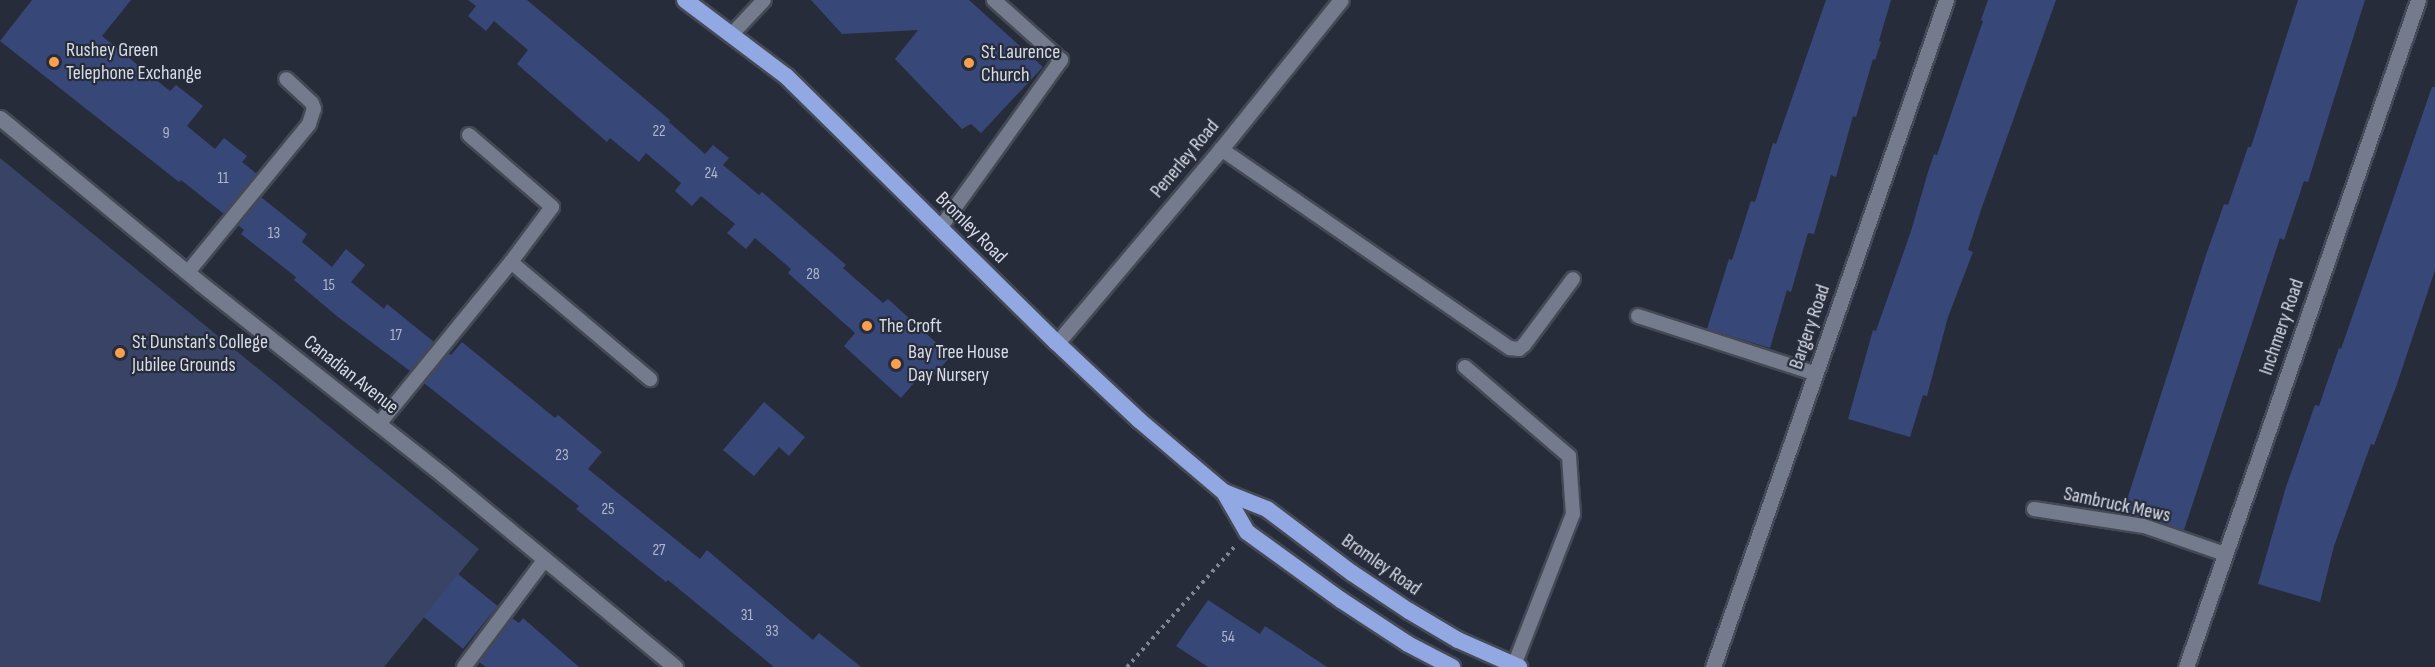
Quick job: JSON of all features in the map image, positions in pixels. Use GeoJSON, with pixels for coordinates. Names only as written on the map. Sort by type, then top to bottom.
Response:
{"type":"FeatureCollection","features":[{"type":"Feature","properties":{"kind":"highway","name":"Bromley Road"},"geometry":{"type":"LineString","coordinates":[[686,0],[733,33],[786,75],[1057,343],[1139,420],[1224,492],[1267,509],[1352,573],[1409,611],[1458,640],[1516,666]]}},
{"type":"Feature","properties":{"kind":"highway","name":"Bromley Road"},"geometry":{"type":"LineString","coordinates":[[1224,492],[1248,532],[1341,600],[1408,644],[1452,667]]}},
{"type":"Feature","properties":{"kind":"street","name":"Penerley Road"},"geometry":{"type":"LineString","coordinates":[[1057,343],[1221,149],[1341,0]]}},
{"type":"Feature","properties":{"kind":"street","name":"Bargery Road"},"geometry":{"type":"LineString","coordinates":[[1713,667],[1946,0]]}},
{"type":"Feature","properties":{"kind":"street","name":"Inchmery Road"},"geometry":{"type":"LineString","coordinates":[[2186,667],[2418,0]]}},
{"type":"Feature","properties":{"kind":"street","name":"Canadian Avenue"},"geometry":{"type":"LineString","coordinates":[[0,118],[675,667]]}},
{"type":"Feature","properties":{"kind":"lane"},"geometry":{"type":"LineString","coordinates":[[733,33],[764,0]]}},
{"type":"Feature","properties":{"kind":"lane"},"geometry":{"type":"LineString","coordinates":[[941,228],[1061,60],[994,0]]}},
{"type":"Feature","properties":{"kind":"lane"},"geometry":{"type":"LineString","coordinates":[[188,272],[309,124],[314,109],[312,103],[286,79]]}},
{"type":"Feature","properties":{"kind":"lane"},"geometry":{"type":"LineString","coordinates":[[379,424],[511,262],[552,207],[469,135]]}},
{"type":"Feature","properties":{"kind":"lane"},"geometry":{"type":"LineString","coordinates":[[1221,149],[1510,348],[1519,349],[1524,345],[1573,279]]}},
{"type":"Feature","properties":{"kind":"lane"},"geometry":{"type":"LineString","coordinates":[[511,262],[650,379]]}},
{"type":"Feature","properties":{"kind":"lane"},"geometry":{"type":"LineString","coordinates":[[1638,316],[1816,374]]}},
{"type":"Feature","properties":{"kind":"lane"},"geometry":{"type":"LineString","coordinates":[[1465,367],[1569,456],[1573,514],[1516,666]]}},
{"type":"Feature","properties":{"kind":"lane","name":"Sambruck Mews"},"geometry":{"type":"LineString","coordinates":[[2034,509],[2144,526],[2225,554]]}},
{"type":"Feature","properties":{"kind":"lane"},"geometry":{"type":"LineString","coordinates":[[464,667],[545,559]]}},
{"type":"Feature","properties":{"kind":"path"},"geometry":{"type":"LineString","coordinates":[[1127,667],[1248,532]]}},
{"type":"Feature","properties":{"kind":"shaded area","name":"St Dunstan's College Jubilee Grounds"},"geometry":{"type":"Polygon","coordinates":[[[0,158],[479,549],[384,667],[0,667],[0,158]]]}},
{"type":"Feature","properties":{"kind":"building"},"geometry":{"type":"Polygon","coordinates":[[[32,0],[131,0],[102,36],[170,91],[176,85],[203,106],[187,126],[215,149],[224,138],[247,156],[242,162],[257,174],[224,214],[181,180],[179,182],[0,41],[32,0]]]}},
{"type":"Feature","properties":{"kind":"building"},"geometry":{"type":"Polygon","coordinates":[[[468,0],[527,0],[670,120],[669,122],[705,154],[713,145],[729,158],[723,165],[759,195],[762,192],[846,265],[843,268],[883,303],[888,299],[951,356],[928,382],[920,376],[901,398],[844,346],[855,333],[788,273],[791,269],[755,238],[746,249],[727,233],[735,224],[701,196],[692,206],[675,191],[681,183],[646,153],[639,162],[610,138],[607,142],[517,64],[528,50],[494,21],[486,31],[468,16],[476,6],[468,0]]]}},
{"type":"Feature","properties":{"kind":"building","name":"St Laurence Church"},"geometry":{"type":"Polygon","coordinates":[[[811,0],[969,0],[1043,67],[981,133],[971,124],[962,129],[895,59],[918,30],[842,34],[811,0]]]}},
{"type":"Feature","properties":{"kind":"building"},"geometry":{"type":"Polygon","coordinates":[[[1826,0],[1891,0],[1879,41],[1881,42],[1875,60],[1873,59],[1856,117],[1853,116],[1836,177],[1831,175],[1814,234],[1808,233],[1791,292],[1787,290],[1770,348],[1707,329],[1729,259],[1732,260],[1751,201],[1755,202],[1773,143],[1776,144],[1826,0]]]}},
{"type":"Feature","properties":{"kind":"building"},"geometry":{"type":"Polygon","coordinates":[[[1988,0],[2056,0],[1981,210],[1968,250],[1973,252],[1948,317],[1927,396],[1923,395],[1910,437],[1848,419],[1873,330],[1876,331],[1911,231],[1934,154],[1937,155],[1983,21],[1981,20],[1988,0]]]}},
{"type":"Feature","properties":{"kind":"building"},"geometry":{"type":"Polygon","coordinates":[[[2298,0],[2365,0],[2308,182],[2304,181],[2284,240],[2280,238],[2184,530],[2123,512],[2206,255],[2224,204],[2228,205],[2248,147],[2251,147],[2298,0]]]}},
{"type":"Feature","properties":{"kind":"building"},"geometry":{"type":"Polygon","coordinates":[[[2432,87],[2435,87],[2435,270],[2396,387],[2374,445],[2371,444],[2334,546],[2320,602],[2258,584],[2286,487],[2315,405],[2319,406],[2339,348],[2341,349],[2432,87]]]}},
{"type":"Feature","properties":{"kind":"building"},"geometry":{"type":"Polygon","coordinates":[[[261,197],[307,234],[302,242],[332,267],[346,249],[365,265],[351,282],[384,309],[387,304],[434,342],[410,371],[338,317],[294,280],[296,277],[241,234],[244,230],[238,225],[261,197]]]}},
{"type":"Feature","properties":{"kind":"building"},"geometry":{"type":"Polygon","coordinates":[[[462,342],[555,418],[558,415],[602,452],[588,469],[700,559],[707,550],[813,640],[819,633],[861,667],[774,667],[668,580],[666,582],[576,509],[579,506],[424,383],[448,353],[451,355],[462,342]]]}},
{"type":"Feature","properties":{"kind":"building"},"geometry":{"type":"Polygon","coordinates":[[[764,402],[805,437],[789,456],[779,447],[754,476],[723,450],[764,402]]]}},
{"type":"Feature","properties":{"kind":"building"},"geometry":{"type":"Polygon","coordinates":[[[458,574],[498,606],[463,649],[423,617],[458,574]]]}},
{"type":"Feature","properties":{"kind":"building"},"geometry":{"type":"Polygon","coordinates":[[[1208,600],[1260,634],[1265,626],[1327,667],[1208,667],[1176,646],[1208,600]]]}},
{"type":"Feature","properties":{"kind":"building"},"geometry":{"type":"Polygon","coordinates":[[[512,618],[519,623],[523,618],[579,667],[486,667],[479,662],[512,618]]]}},
{"type":"Feature","properties":{"kind":"place","name":"Rushey Green Telephone Exchange"},"geometry":{"type":"Point","coordinates":[54,62]}},
{"type":"Feature","properties":{"kind":"place","name":"St Laurence Church"},"geometry":{"type":"Point","coordinates":[969,63]}},
{"type":"Feature","properties":{"kind":"place","name":"The Croft"},"geometry":{"type":"Point","coordinates":[867,326]}},
{"type":"Feature","properties":{"kind":"place","name":"St Dunstan's College Jubilee Grounds"},"geometry":{"type":"Point","coordinates":[120,353]}},
{"type":"Feature","properties":{"kind":"place","name":"Bay Tree House Day Nursery"},"geometry":{"type":"Point","coordinates":[896,364]}}]}
